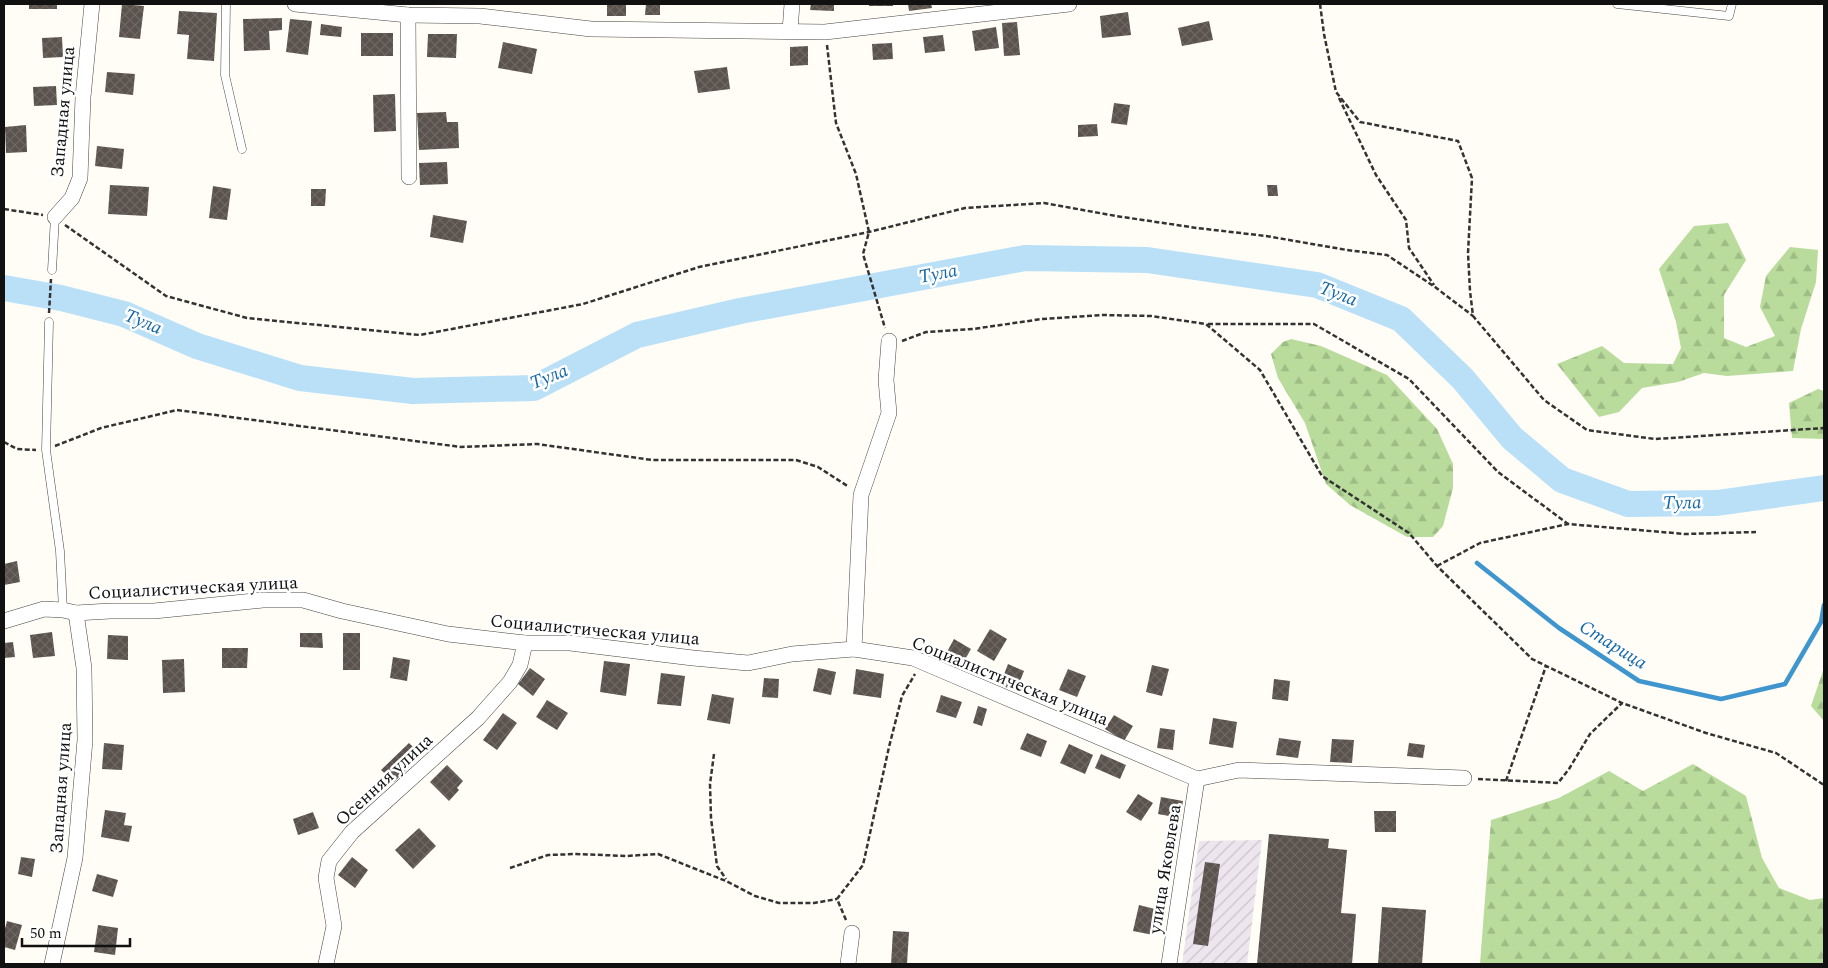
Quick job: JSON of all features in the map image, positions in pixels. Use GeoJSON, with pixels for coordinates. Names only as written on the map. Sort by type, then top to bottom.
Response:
{"type":"FeatureCollection","features":[{"type":"Feature","properties":{"kind":"street","name":"Западная улица"},"geometry":{"type":"LineString","coordinates":[[55,217],[72,198],[80,178],[83,96],[92,4]]}},
{"type":"Feature","properties":{"kind":"street"},"geometry":{"type":"LineString","coordinates":[[295,4],[408,15],[480,16],[590,29],[825,32],[1069,4]]}},
{"type":"Feature","properties":{"kind":"street"},"geometry":{"type":"LineString","coordinates":[[790,31],[792,4]]}},
{"type":"Feature","properties":{"kind":"street"},"geometry":{"type":"LineString","coordinates":[[408,15],[409,178]]}},
{"type":"Feature","properties":{"kind":"street"},"geometry":{"type":"LineString","coordinates":[[854,649],[862,496],[889,413],[886,380],[889,341]]}},
{"type":"Feature","properties":{"kind":"street","name":"Социалистическая улица"},"geometry":{"type":"LineString","coordinates":[[4,621],[44,609],[154,612],[263,600],[303,600],[342,611],[448,634],[525,643],[570,643],[748,663],[792,654],[854,649],[913,658],[1197,779]]}},
{"type":"Feature","properties":{"kind":"street","name":"Западная улица"},"geometry":{"type":"LineString","coordinates":[[52,964],[75,858],[85,740],[84,668],[69,611]]}},
{"type":"Feature","properties":{"kind":"street","name":"Осенняя улица"},"geometry":{"type":"LineString","coordinates":[[326,964],[334,926],[326,878],[329,861],[352,832],[478,718],[510,682],[520,665],[525,643]]}},
{"type":"Feature","properties":{"kind":"street"},"geometry":{"type":"LineString","coordinates":[[1197,779],[1239,770],[1464,778]]}},
{"type":"Feature","properties":{"kind":"street","name":"улица Яковлева"},"geometry":{"type":"LineString","coordinates":[[1169,964],[1197,779]]}},
{"type":"Feature","properties":{"kind":"street"},"geometry":{"type":"LineString","coordinates":[[848,964],[852,933]]}},
{"type":"Feature","properties":{"kind":"lane"},"geometry":{"type":"LineString","coordinates":[[226,4],[225,75],[242,149]]}},
{"type":"Feature","properties":{"kind":"lane"},"geometry":{"type":"LineString","coordinates":[[1617,4],[1729,16],[1732,4]]}},
{"type":"Feature","properties":{"kind":"lane"},"geometry":{"type":"LineString","coordinates":[[52,270],[55,217]]}},
{"type":"Feature","properties":{"kind":"lane"},"geometry":{"type":"LineString","coordinates":[[49,322],[46,450],[69,611]]}},
{"type":"Feature","properties":{"kind":"path"},"geometry":{"type":"LineString","coordinates":[[1320,4],[1336,92],[1376,175],[1406,220],[1410,248],[1435,287]]}},
{"type":"Feature","properties":{"kind":"path"},"geometry":{"type":"LineString","coordinates":[[825,32],[836,123],[856,174],[869,232],[863,254],[883,322]]}},
{"type":"Feature","properties":{"kind":"path"},"geometry":{"type":"LineString","coordinates":[[1336,92],[1360,122],[1458,141],[1472,178],[1468,253],[1473,316]]}},
{"type":"Feature","properties":{"kind":"path"},"geometry":{"type":"LineString","coordinates":[[4,209],[55,217],[166,296],[247,318],[420,335],[583,304],[699,267],[869,232],[964,208],[1044,202],[1125,217],[1387,255],[1435,287],[1473,316],[1544,400],[1587,430],[1655,439],[1824,428]]}},
{"type":"Feature","properties":{"kind":"path"},"geometry":{"type":"LineString","coordinates":[[49,322],[52,270]]}},
{"type":"Feature","properties":{"kind":"path"},"geometry":{"type":"LineString","coordinates":[[889,341],[905,340],[926,332],[973,329],[1042,319],[1103,315],[1151,316],[1206,324],[1314,324],[1409,379],[1498,472],[1568,524]]}},
{"type":"Feature","properties":{"kind":"path"},"geometry":{"type":"LineString","coordinates":[[1206,324],[1260,370],[1322,476],[1409,533],[1437,566],[1532,659],[1622,703],[1706,733],[1776,753],[1824,785]]}},
{"type":"Feature","properties":{"kind":"path"},"geometry":{"type":"LineString","coordinates":[[4,442],[17,449],[46,450],[101,428],[177,410],[461,447],[537,444],[652,460],[796,460],[818,467],[862,496]]}},
{"type":"Feature","properties":{"kind":"path"},"geometry":{"type":"LineString","coordinates":[[1437,566],[1480,543],[1568,524],[1685,534],[1756,532]]}},
{"type":"Feature","properties":{"kind":"path"},"geometry":{"type":"LineString","coordinates":[[510,868],[548,855],[626,856],[658,854],[726,881],[755,896],[779,903],[814,903],[837,899],[863,865],[902,696],[922,662]]}},
{"type":"Feature","properties":{"kind":"path"},"geometry":{"type":"LineString","coordinates":[[1506,780],[1546,666]]}},
{"type":"Feature","properties":{"kind":"path"},"geometry":{"type":"LineString","coordinates":[[1464,778],[1558,783],[1569,770],[1590,734],[1622,703]]}},
{"type":"Feature","properties":{"kind":"path"},"geometry":{"type":"LineString","coordinates":[[714,754],[710,784],[711,818],[718,866],[726,881]]}},
{"type":"Feature","properties":{"kind":"path"},"geometry":{"type":"LineString","coordinates":[[837,899],[852,933]]}},
{"type":"Feature","properties":{"kind":"shaded area"},"geometry":{"type":"Polygon","coordinates":[[[1262,840],[1247,964],[1182,964],[1199,841],[1262,840]]]}},
{"type":"Feature","properties":{"kind":"green space"},"geometry":{"type":"Polygon","coordinates":[[[1728,223],[1746,260],[1724,295],[1724,338],[1746,347],[1775,336],[1760,307],[1766,276],[1790,247],[1818,250],[1816,282],[1801,329],[1793,371],[1727,376],[1704,373],[1678,382],[1642,388],[1619,412],[1599,417],[1557,364],[1602,346],[1624,363],[1673,364],[1681,348],[1676,322],[1659,269],[1694,226],[1728,223]]]}},
{"type":"Feature","properties":{"kind":"green space"},"geometry":{"type":"Polygon","coordinates":[[[1291,339],[1321,346],[1387,375],[1437,429],[1453,464],[1453,488],[1443,526],[1433,537],[1407,537],[1350,505],[1326,484],[1305,423],[1278,378],[1271,354],[1283,342],[1291,339]]]}},
{"type":"Feature","properties":{"kind":"green space"},"geometry":{"type":"Polygon","coordinates":[[[1818,389],[1824,391],[1824,439],[1792,438],[1789,403],[1818,389]]]}},
{"type":"Feature","properties":{"kind":"green space"},"geometry":{"type":"Polygon","coordinates":[[[1824,668],[1824,721],[1811,706],[1824,668]]]}},
{"type":"Feature","properties":{"kind":"green space"},"geometry":{"type":"Polygon","coordinates":[[[1693,764],[1746,796],[1762,858],[1779,888],[1810,900],[1824,898],[1824,964],[1480,964],[1491,820],[1559,798],[1609,771],[1643,791],[1693,764]]]}},
{"type":"Feature","properties":{"kind":"building"},"geometry":{"type":"Polygon","coordinates":[[[29,4],[57,4],[57,9],[29,9],[29,4]]]}},
{"type":"Feature","properties":{"kind":"building"},"geometry":{"type":"Polygon","coordinates":[[[122,4],[144,6],[140,39],[119,37],[122,4]]]}},
{"type":"Feature","properties":{"kind":"building"},"geometry":{"type":"Polygon","coordinates":[[[607,4],[626,4],[626,16],[607,16],[607,4]]]}},
{"type":"Feature","properties":{"kind":"building"},"geometry":{"type":"Polygon","coordinates":[[[646,4],[660,4],[660,15],[645,15],[646,4]]]}},
{"type":"Feature","properties":{"kind":"building"},"geometry":{"type":"Polygon","coordinates":[[[811,4],[834,4],[834,11],[810,10],[811,4]]]}},
{"type":"Feature","properties":{"kind":"building"},"geometry":{"type":"Polygon","coordinates":[[[869,4],[893,4],[893,6],[869,6],[869,4]]]}},
{"type":"Feature","properties":{"kind":"building"},"geometry":{"type":"Polygon","coordinates":[[[908,4],[931,4],[932,8],[909,11],[908,4]]]}},
{"type":"Feature","properties":{"kind":"building"},"geometry":{"type":"Polygon","coordinates":[[[179,11],[217,13],[214,61],[187,59],[189,35],[177,34],[179,11]]]}},
{"type":"Feature","properties":{"kind":"building"},"geometry":{"type":"Polygon","coordinates":[[[1128,12],[1131,35],[1102,38],[1100,16],[1128,12]]]}},
{"type":"Feature","properties":{"kind":"building"},"geometry":{"type":"Polygon","coordinates":[[[282,18],[282,30],[269,31],[270,50],[244,51],[243,19],[282,18]]]}},
{"type":"Feature","properties":{"kind":"building"},"geometry":{"type":"Polygon","coordinates":[[[290,19],[312,21],[308,55],[286,52],[290,19]]]}},
{"type":"Feature","properties":{"kind":"building"},"geometry":{"type":"Polygon","coordinates":[[[1209,21],[1213,40],[1182,46],[1178,28],[1209,21]]]}},
{"type":"Feature","properties":{"kind":"building"},"geometry":{"type":"Polygon","coordinates":[[[1017,22],[1020,55],[1004,56],[1002,23],[1017,22]]]}},
{"type":"Feature","properties":{"kind":"building"},"geometry":{"type":"Polygon","coordinates":[[[321,24],[342,27],[341,37],[320,35],[321,24]]]}},
{"type":"Feature","properties":{"kind":"building"},"geometry":{"type":"Polygon","coordinates":[[[996,27],[999,48],[975,51],[972,31],[996,27]]]}},
{"type":"Feature","properties":{"kind":"building"},"geometry":{"type":"Polygon","coordinates":[[[361,33],[393,33],[393,56],[361,56],[361,33]]]}},
{"type":"Feature","properties":{"kind":"building"},"geometry":{"type":"Polygon","coordinates":[[[428,34],[457,34],[456,58],[427,57],[428,34]]]}},
{"type":"Feature","properties":{"kind":"building"},"geometry":{"type":"Polygon","coordinates":[[[943,35],[945,51],[925,53],[923,37],[943,35]]]}},
{"type":"Feature","properties":{"kind":"building"},"geometry":{"type":"Polygon","coordinates":[[[62,37],[63,57],[43,58],[42,38],[62,37]]]}},
{"type":"Feature","properties":{"kind":"building"},"geometry":{"type":"Polygon","coordinates":[[[503,42],[537,49],[532,74],[498,68],[503,42]]]}},
{"type":"Feature","properties":{"kind":"building"},"geometry":{"type":"Polygon","coordinates":[[[892,43],[893,59],[873,60],[872,44],[892,43]]]}},
{"type":"Feature","properties":{"kind":"building"},"geometry":{"type":"Polygon","coordinates":[[[808,46],[808,65],[790,66],[790,47],[808,46]]]}},
{"type":"Feature","properties":{"kind":"building"},"geometry":{"type":"Polygon","coordinates":[[[727,67],[730,89],[698,93],[694,71],[727,67]]]}},
{"type":"Feature","properties":{"kind":"building"},"geometry":{"type":"Polygon","coordinates":[[[107,72],[135,74],[133,95],[105,92],[107,72]]]}},
{"type":"Feature","properties":{"kind":"building"},"geometry":{"type":"Polygon","coordinates":[[[56,86],[57,105],[34,106],[33,87],[56,86]]]}},
{"type":"Feature","properties":{"kind":"building"},"geometry":{"type":"Polygon","coordinates":[[[395,94],[396,131],[374,132],[373,95],[395,94]]]}},
{"type":"Feature","properties":{"kind":"building"},"geometry":{"type":"Polygon","coordinates":[[[1114,103],[1130,105],[1127,125],[1111,123],[1114,103]]]}},
{"type":"Feature","properties":{"kind":"building"},"geometry":{"type":"Polygon","coordinates":[[[446,112],[447,122],[458,122],[459,148],[419,150],[417,113],[446,112]]]}},
{"type":"Feature","properties":{"kind":"building"},"geometry":{"type":"Polygon","coordinates":[[[1097,124],[1098,136],[1078,137],[1078,125],[1097,124]]]}},
{"type":"Feature","properties":{"kind":"building"},"geometry":{"type":"Polygon","coordinates":[[[26,125],[27,152],[6,153],[5,127],[26,125]]]}},
{"type":"Feature","properties":{"kind":"building"},"geometry":{"type":"Polygon","coordinates":[[[97,146],[124,149],[122,169],[95,166],[97,146]]]}},
{"type":"Feature","properties":{"kind":"building"},"geometry":{"type":"Polygon","coordinates":[[[447,162],[448,184],[420,185],[419,163],[447,162]]]}},
{"type":"Feature","properties":{"kind":"building"},"geometry":{"type":"Polygon","coordinates":[[[110,185],[149,187],[147,216],[108,214],[110,185]]]}},
{"type":"Feature","properties":{"kind":"building"},"geometry":{"type":"Polygon","coordinates":[[[1267,185],[1277,185],[1278,196],[1268,196],[1267,185]]]}},
{"type":"Feature","properties":{"kind":"building"},"geometry":{"type":"Polygon","coordinates":[[[213,186],[231,189],[227,220],[209,218],[213,186]]]}},
{"type":"Feature","properties":{"kind":"building"},"geometry":{"type":"Polygon","coordinates":[[[311,189],[326,189],[325,206],[311,206],[311,189]]]}},
{"type":"Feature","properties":{"kind":"building"},"geometry":{"type":"Polygon","coordinates":[[[433,215],[467,221],[463,243],[430,237],[433,215]]]}},
{"type":"Feature","properties":{"kind":"building"},"geometry":{"type":"Polygon","coordinates":[[[17,561],[20,582],[4,585],[4,564],[17,561]]]}},
{"type":"Feature","properties":{"kind":"building"},"geometry":{"type":"Polygon","coordinates":[[[990,629],[1007,639],[994,661],[977,651],[990,629]]]}},
{"type":"Feature","properties":{"kind":"building"},"geometry":{"type":"Polygon","coordinates":[[[52,632],[55,656],[33,658],[30,635],[52,632]]]}},
{"type":"Feature","properties":{"kind":"building"},"geometry":{"type":"Polygon","coordinates":[[[300,633],[322,633],[323,648],[300,647],[300,633]]]}},
{"type":"Feature","properties":{"kind":"building"},"geometry":{"type":"Polygon","coordinates":[[[343,633],[360,633],[360,670],[343,670],[343,633]]]}},
{"type":"Feature","properties":{"kind":"building"},"geometry":{"type":"Polygon","coordinates":[[[108,635],[128,636],[128,660],[107,659],[108,635]]]}},
{"type":"Feature","properties":{"kind":"building"},"geometry":{"type":"Polygon","coordinates":[[[954,639],[971,649],[959,670],[942,661],[954,639]]]}},
{"type":"Feature","properties":{"kind":"building"},"geometry":{"type":"Polygon","coordinates":[[[13,642],[15,657],[4,658],[4,643],[13,642]]]}},
{"type":"Feature","properties":{"kind":"building"},"geometry":{"type":"Polygon","coordinates":[[[222,648],[248,648],[247,668],[222,668],[222,648]]]}},
{"type":"Feature","properties":{"kind":"building"},"geometry":{"type":"Polygon","coordinates":[[[393,657],[410,660],[407,681],[390,678],[393,657]]]}},
{"type":"Feature","properties":{"kind":"building"},"geometry":{"type":"Polygon","coordinates":[[[184,659],[185,692],[163,693],[162,660],[184,659]]]}},
{"type":"Feature","properties":{"kind":"building"},"geometry":{"type":"Polygon","coordinates":[[[604,661],[630,664],[626,696],[600,692],[604,661]]]}},
{"type":"Feature","properties":{"kind":"building"},"geometry":{"type":"Polygon","coordinates":[[[1008,664],[1024,671],[1016,691],[1000,685],[1008,664]]]}},
{"type":"Feature","properties":{"kind":"building"},"geometry":{"type":"Polygon","coordinates":[[[1152,665],[1169,669],[1162,696],[1146,692],[1152,665]]]}},
{"type":"Feature","properties":{"kind":"building"},"geometry":{"type":"Polygon","coordinates":[[[530,668],[545,679],[533,696],[518,684],[530,668]]]}},
{"type":"Feature","properties":{"kind":"building"},"geometry":{"type":"Polygon","coordinates":[[[818,668],[836,672],[831,695],[813,691],[818,668]]]}},
{"type":"Feature","properties":{"kind":"building"},"geometry":{"type":"Polygon","coordinates":[[[856,669],[884,674],[881,698],[853,694],[856,669]]]}},
{"type":"Feature","properties":{"kind":"building"},"geometry":{"type":"Polygon","coordinates":[[[1068,669],[1086,676],[1077,697],[1059,690],[1068,669]]]}},
{"type":"Feature","properties":{"kind":"building"},"geometry":{"type":"Polygon","coordinates":[[[661,673],[685,676],[681,706],[657,704],[661,673]]]}},
{"type":"Feature","properties":{"kind":"building"},"geometry":{"type":"Polygon","coordinates":[[[764,678],[779,679],[778,698],[762,697],[764,678]]]}},
{"type":"Feature","properties":{"kind":"building"},"geometry":{"type":"Polygon","coordinates":[[[1274,679],[1290,681],[1288,701],[1272,699],[1274,679]]]}},
{"type":"Feature","properties":{"kind":"building"},"geometry":{"type":"Polygon","coordinates":[[[712,694],[734,698],[730,724],[707,720],[712,694]]]}},
{"type":"Feature","properties":{"kind":"building"},"geometry":{"type":"Polygon","coordinates":[[[941,695],[962,702],[956,718],[936,712],[941,695]]]}},
{"type":"Feature","properties":{"kind":"building"},"geometry":{"type":"Polygon","coordinates":[[[547,700],[568,713],[557,730],[536,717],[547,700]]]}},
{"type":"Feature","properties":{"kind":"building"},"geometry":{"type":"Polygon","coordinates":[[[978,706],[987,709],[982,726],[973,723],[978,706]]]}},
{"type":"Feature","properties":{"kind":"building"},"geometry":{"type":"Polygon","coordinates":[[[503,713],[517,723],[497,750],[483,740],[503,713]]]}},
{"type":"Feature","properties":{"kind":"building"},"geometry":{"type":"Polygon","coordinates":[[[1114,715],[1133,726],[1124,741],[1105,729],[1114,715]]]}},
{"type":"Feature","properties":{"kind":"building"},"geometry":{"type":"Polygon","coordinates":[[[1213,718],[1237,722],[1233,748],[1209,744],[1213,718]]]}},
{"type":"Feature","properties":{"kind":"building"},"geometry":{"type":"Polygon","coordinates":[[[1160,728],[1175,730],[1173,750],[1157,748],[1160,728]]]}},
{"type":"Feature","properties":{"kind":"building"},"geometry":{"type":"Polygon","coordinates":[[[1027,733],[1047,741],[1041,757],[1020,749],[1027,733]]]}},
{"type":"Feature","properties":{"kind":"building"},"geometry":{"type":"Polygon","coordinates":[[[1279,738],[1301,741],[1298,758],[1276,755],[1279,738]]]}},
{"type":"Feature","properties":{"kind":"building"},"geometry":{"type":"Polygon","coordinates":[[[1332,739],[1354,740],[1352,763],[1330,762],[1332,739]]]}},
{"type":"Feature","properties":{"kind":"building"},"geometry":{"type":"Polygon","coordinates":[[[104,743],[124,745],[122,770],[102,769],[104,743]]]}},
{"type":"Feature","properties":{"kind":"building"},"geometry":{"type":"Polygon","coordinates":[[[409,743],[421,755],[394,782],[381,770],[409,743]]]}},
{"type":"Feature","properties":{"kind":"building"},"geometry":{"type":"Polygon","coordinates":[[[1409,743],[1425,745],[1423,758],[1407,756],[1409,743]]]}},
{"type":"Feature","properties":{"kind":"building"},"geometry":{"type":"Polygon","coordinates":[[[1069,744],[1093,755],[1085,774],[1060,763],[1069,744]]]}},
{"type":"Feature","properties":{"kind":"building"},"geometry":{"type":"Polygon","coordinates":[[[1101,754],[1126,765],[1120,779],[1095,768],[1101,754]]]}},
{"type":"Feature","properties":{"kind":"building"},"geometry":{"type":"Polygon","coordinates":[[[447,765],[463,781],[457,788],[459,790],[449,801],[430,782],[447,765]]]}},
{"type":"Feature","properties":{"kind":"building"},"geometry":{"type":"Polygon","coordinates":[[[1138,794],[1153,803],[1141,821],[1126,812],[1138,794]]]}},
{"type":"Feature","properties":{"kind":"building"},"geometry":{"type":"Polygon","coordinates":[[[1161,797],[1183,801],[1180,818],[1158,814],[1161,797]]]}},
{"type":"Feature","properties":{"kind":"building"},"geometry":{"type":"Polygon","coordinates":[[[105,810],[126,813],[124,825],[132,826],[129,842],[101,837],[105,810]]]}},
{"type":"Feature","properties":{"kind":"building"},"geometry":{"type":"Polygon","coordinates":[[[1374,811],[1396,811],[1396,832],[1375,832],[1374,811]]]}},
{"type":"Feature","properties":{"kind":"building"},"geometry":{"type":"Polygon","coordinates":[[[313,812],[319,828],[298,835],[293,819],[313,812]]]}},
{"type":"Feature","properties":{"kind":"building"},"geometry":{"type":"Polygon","coordinates":[[[419,828],[436,846],[413,869],[395,850],[419,828]]]}},
{"type":"Feature","properties":{"kind":"building"},"geometry":{"type":"Polygon","coordinates":[[[1269,834],[1329,839],[1328,848],[1347,850],[1341,913],[1356,914],[1352,964],[1257,964],[1269,834]]]}},
{"type":"Feature","properties":{"kind":"building"},"geometry":{"type":"Polygon","coordinates":[[[21,857],[35,859],[32,877],[18,874],[21,857]]]}},
{"type":"Feature","properties":{"kind":"building"},"geometry":{"type":"Polygon","coordinates":[[[352,857],[368,870],[355,888],[338,875],[352,857]]]}},
{"type":"Feature","properties":{"kind":"building"},"geometry":{"type":"Polygon","coordinates":[[[1205,862],[1220,864],[1208,946],[1193,944],[1205,862]]]}},
{"type":"Feature","properties":{"kind":"building"},"geometry":{"type":"Polygon","coordinates":[[[97,874],[118,880],[113,897],[92,891],[97,874]]]}},
{"type":"Feature","properties":{"kind":"building"},"geometry":{"type":"Polygon","coordinates":[[[1139,905],[1159,910],[1153,935],[1133,931],[1139,905]]]}},
{"type":"Feature","properties":{"kind":"building"},"geometry":{"type":"Polygon","coordinates":[[[1382,907],[1426,910],[1422,964],[1378,964],[1382,907]]]}},
{"type":"Feature","properties":{"kind":"building"},"geometry":{"type":"Polygon","coordinates":[[[7,921],[22,925],[15,950],[4,947],[4,932],[7,921]]]}},
{"type":"Feature","properties":{"kind":"building"},"geometry":{"type":"Polygon","coordinates":[[[98,925],[118,928],[115,955],[94,952],[98,925]]]}},
{"type":"Feature","properties":{"kind":"building"},"geometry":{"type":"Polygon","coordinates":[[[893,931],[909,932],[907,964],[891,964],[893,931]]]}},
{"type":"Feature","properties":{"kind":"waterway","name":"Тула"},"geometry":{"type":"LineString","coordinates":[[4,288],[61,298],[124,314],[197,346],[300,378],[413,391],[534,388],[637,335],[740,311],[1025,258],[1147,260],[1317,285],[1401,319],[1463,379],[1512,438],[1562,480],[1628,504],[1717,503],[1824,488]]}},
{"type":"Feature","properties":{"kind":"waterway","name":"Старица"},"geometry":{"type":"LineString","coordinates":[[1477,563],[1559,628],[1639,681],[1721,699],[1785,684],[1821,622],[1824,605]]}}]}
